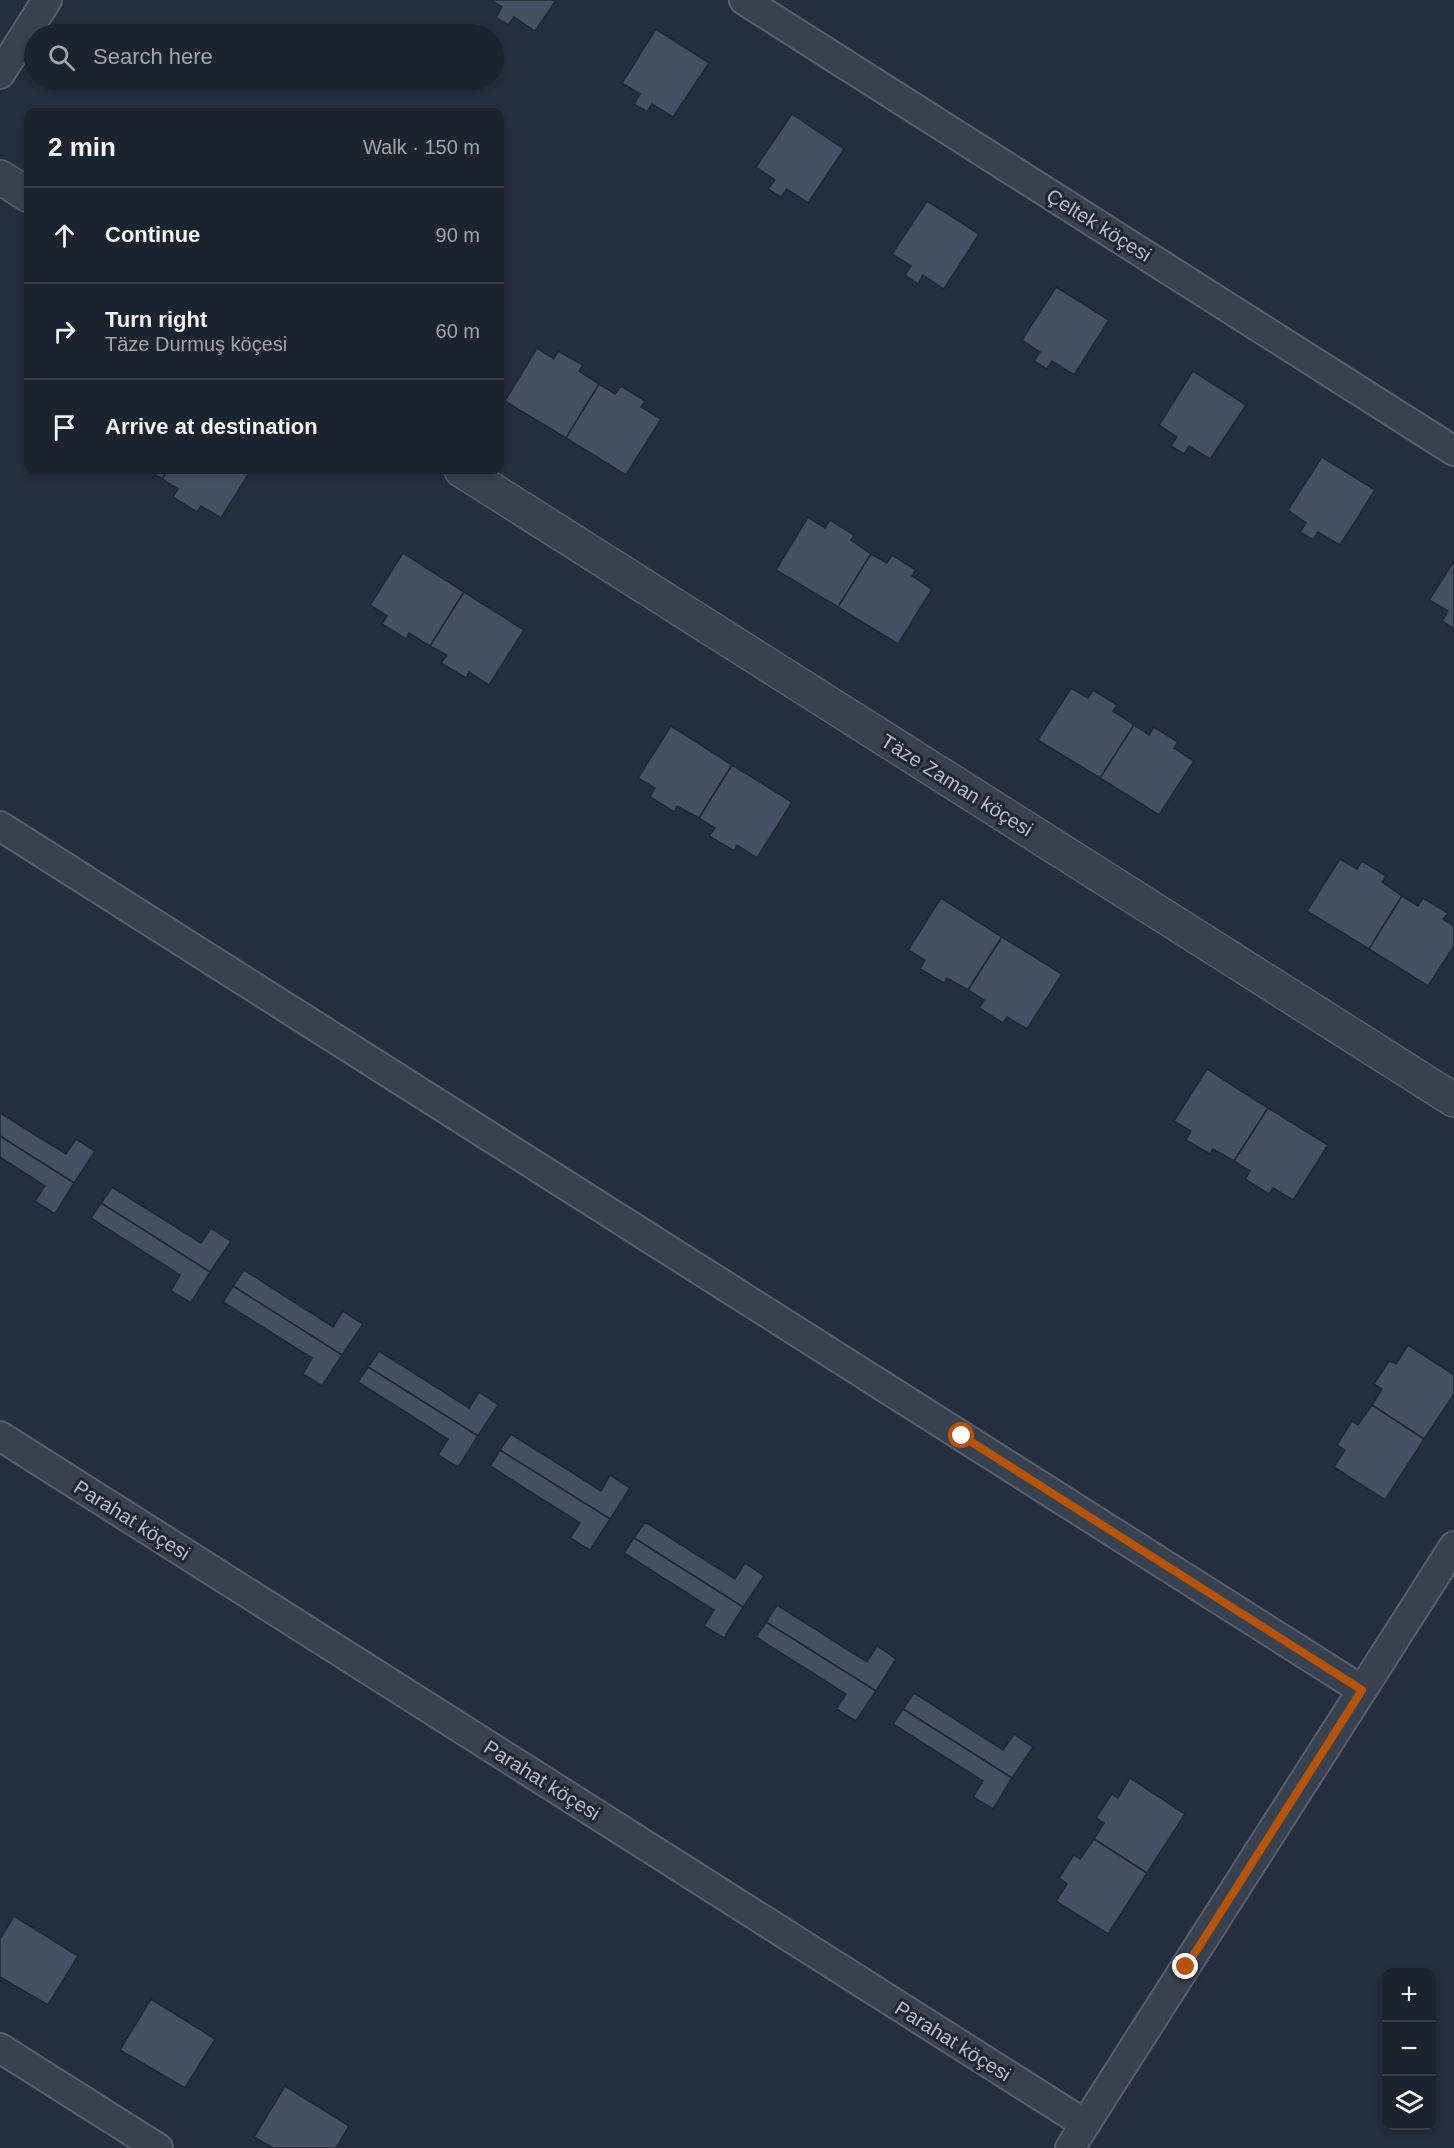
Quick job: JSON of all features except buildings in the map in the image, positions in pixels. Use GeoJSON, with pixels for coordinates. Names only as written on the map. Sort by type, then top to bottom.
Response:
{"type":"FeatureCollection","features":[{"type":"Feature","properties":{"kind":"street"},"geometry":{"type":"LineString","coordinates":[[32,24],[47,0]]}},
{"type":"Feature","properties":{"kind":"street","name":"Çeltek köçesi"},"geometry":{"type":"LineString","coordinates":[[744,0],[1454,451]]}},
{"type":"Feature","properties":{"kind":"street"},"geometry":{"type":"LineString","coordinates":[[0,74],[24,36]]}},
{"type":"Feature","properties":{"kind":"street"},"geometry":{"type":"LineString","coordinates":[[0,177],[24,192]]}},
{"type":"Feature","properties":{"kind":"street","name":"Täze Zaman köçesi"},"geometry":{"type":"LineString","coordinates":[[467,474],[1454,1100]]}},
{"type":"Feature","properties":{"kind":"street"},"geometry":{"type":"LineString","coordinates":[[0,826],[1362,1690]]}},
{"type":"Feature","properties":{"kind":"street","name":"Parahat köçesi"},"geometry":{"type":"LineString","coordinates":[[0,1436],[1085,2124]]}},
{"type":"Feature","properties":{"kind":"street"},"geometry":{"type":"LineString","coordinates":[[1070,2148],[1454,1546]]}},
{"type":"Feature","properties":{"kind":"street"},"geometry":{"type":"LineString","coordinates":[[0,2048],[158,2148]]}},
{"type":"Feature","properties":{"kind":"route"},"geometry":{"type":"LineString","coordinates":[[962,1436],[1362,1690],[1186,1967]]}}]}
